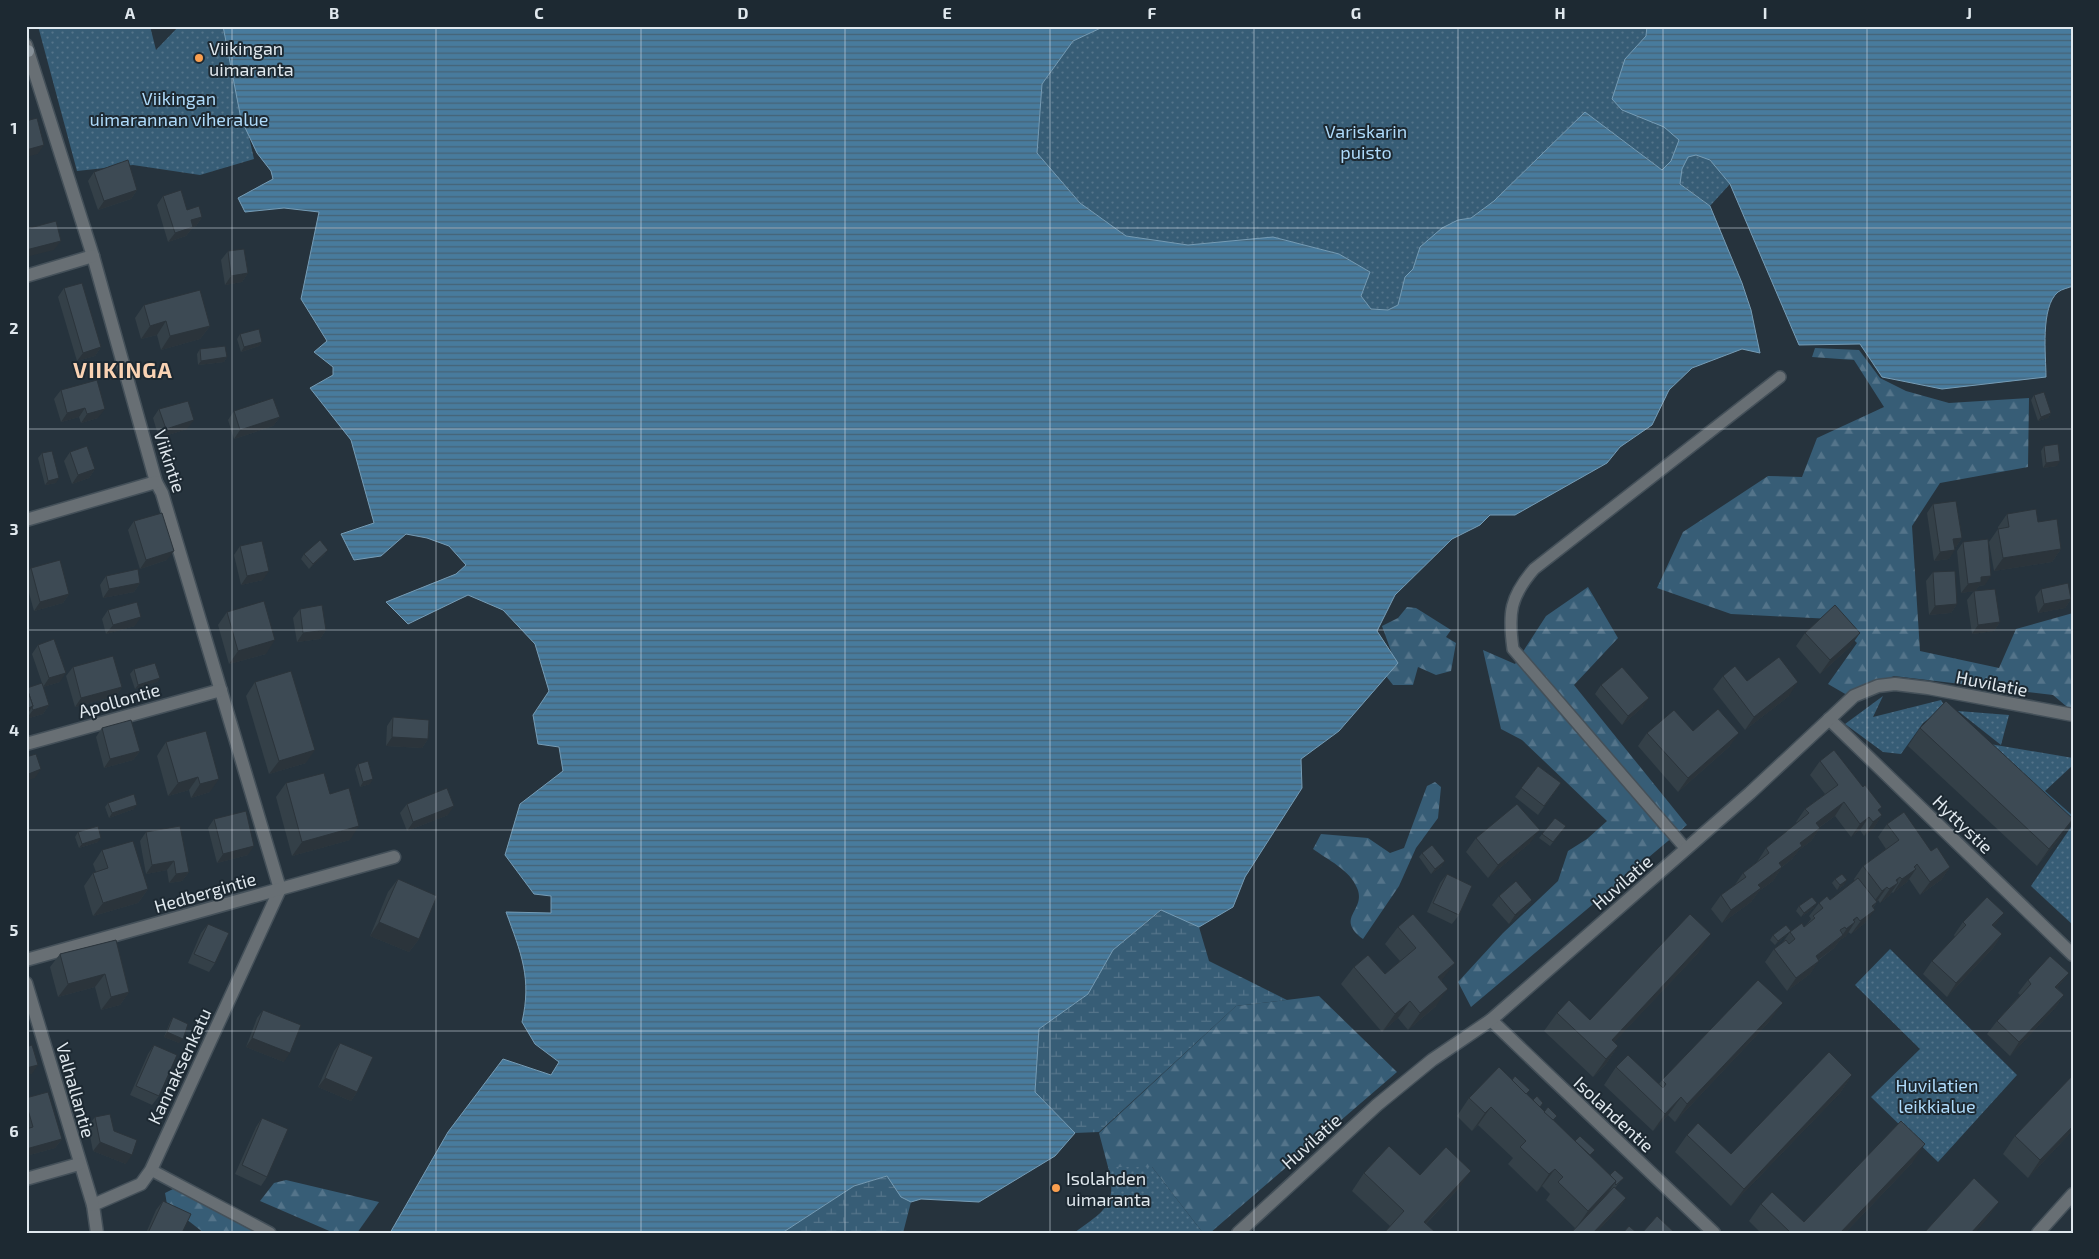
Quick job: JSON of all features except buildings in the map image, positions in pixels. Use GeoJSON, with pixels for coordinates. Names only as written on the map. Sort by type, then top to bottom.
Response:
{"type":"FeatureCollection","features":[{"type":"Feature","properties":{"kind":"street","name":"Viikintie"},"geometry":{"type":"LineString","coordinates":[[27,49],[93,256],[156,482],[162,493],[280,889]]}},
{"type":"Feature","properties":{"kind":"street"},"geometry":{"type":"LineString","coordinates":[[26,276],[93,256]]}},
{"type":"Feature","properties":{"kind":"street"},"geometry":{"type":"LineString","coordinates":[[26,520],[156,482]]}},
{"type":"Feature","properties":{"kind":"street","name":"Huvilatie"},"geometry":{"type":"LineString","coordinates":[[1238,1233],[1377,1105],[1432,1060],[1491,1020],[1750,793],[1828,718],[1854,696],[1878,686],[1895,684],[1928,688],[2073,716]]}},
{"type":"Feature","properties":{"kind":"street","name":"Apollontie"},"geometry":{"type":"LineString","coordinates":[[26,744],[221,690]]}},
{"type":"Feature","properties":{"kind":"street","name":"Hyttystie"},"geometry":{"type":"LineString","coordinates":[[1828,718],[2073,955]]}},
{"type":"Feature","properties":{"kind":"street","name":"Hedbergintie"},"geometry":{"type":"LineString","coordinates":[[26,960],[394,857]]}},
{"type":"Feature","properties":{"kind":"street","name":"Kannaksenkatu"},"geometry":{"type":"LineString","coordinates":[[93,1205],[141,1184],[151,1170],[280,889]]}},
{"type":"Feature","properties":{"kind":"street","name":"Valhallantie"},"geometry":{"type":"LineString","coordinates":[[26,983],[79,1164],[93,1205]]}},
{"type":"Feature","properties":{"kind":"street","name":"Isolahdentie"},"geometry":{"type":"LineString","coordinates":[[1491,1020],[1714,1233]]}},
{"type":"Feature","properties":{"kind":"street"},"geometry":{"type":"LineString","coordinates":[[26,1179],[79,1164]]}},
{"type":"Feature","properties":{"kind":"street"},"geometry":{"type":"LineString","coordinates":[[2038,1233],[2073,1194]]}},
{"type":"Feature","properties":{"kind":"street"},"geometry":{"type":"LineString","coordinates":[[93,1205],[97,1233]]}},
{"type":"Feature","properties":{"kind":"lane"},"geometry":{"type":"LineString","coordinates":[[1686,849],[1513,649],[1509,621],[1513,600],[1523,582],[1534,569],[1780,377]]}},
{"type":"Feature","properties":{"kind":"lane"},"geometry":{"type":"LineString","coordinates":[[151,1170],[270,1233]]}},
{"type":"Feature","properties":{"kind":"green space","name":"Viikingan uimarannan viheralue"},"geometry":{"type":"Polygon","coordinates":[[[38,26],[150,26],[156,50],[179,26],[224,26],[254,159],[200,175],[133,165],[77,171],[38,26]]]}},
{"type":"Feature","properties":{"kind":"green space","name":"Variskarin puisto"},"geometry":{"type":"Polygon","coordinates":[[[1105,26],[1647,26],[1646,36],[1625,59],[1664,127],[1710,160],[1730,184],[1710,206],[1585,112],[1494,201],[1471,218],[1458,220],[1420,247],[1413,269],[1405,277],[1398,305],[1388,310],[1371,309],[1361,296],[1370,272],[1339,254],[1273,237],[1188,245],[1126,236],[1080,203],[1037,153],[1042,84],[1073,41],[1105,26]]]}},
{"type":"Feature","properties":{"kind":"green space"},"geometry":{"type":"Polygon","coordinates":[[[1815,348],[1859,350],[1880,378],[1906,391],[1949,403],[2029,398],[2028,467],[1940,483],[1912,526],[1920,651],[1999,668],[2016,629],[2073,613],[2073,712],[2053,695],[1894,676],[1847,695],[1828,684],[1857,643],[1832,619],[1731,614],[1657,588],[1683,532],[1768,476],[1802,477],[1817,438],[1884,407],[1854,360],[1812,357],[1815,348]]]}},
{"type":"Feature","properties":{"kind":"green space"},"geometry":{"type":"Polygon","coordinates":[[[1588,587],[1618,638],[1574,685],[1687,825],[1471,1007],[1458,982],[1503,933],[1558,881],[1568,851],[1587,839],[1607,821],[1522,740],[1501,729],[1483,650],[1515,664],[1546,616],[1588,587]]]}},
{"type":"Feature","properties":{"kind":"green space"},"geometry":{"type":"Polygon","coordinates":[[[1407,607],[1416,608],[1451,630],[1446,637],[1456,643],[1451,671],[1436,675],[1418,667],[1413,685],[1393,685],[1386,676],[1396,665],[1382,626],[1398,618],[1407,607]]]}},
{"type":"Feature","properties":{"kind":"green space"},"geometry":{"type":"Polygon","coordinates":[[[1883,696],[1873,717],[1941,700],[1945,707],[1923,723],[1901,754],[1883,752],[1845,724],[1883,696]]]}},
{"type":"Feature","properties":{"kind":"green space"},"geometry":{"type":"Polygon","coordinates":[[[1958,711],[2009,715],[2001,745],[1958,711]]]}},
{"type":"Feature","properties":{"kind":"green space"},"geometry":{"type":"Polygon","coordinates":[[[1984,743],[2073,758],[2073,765],[2045,791],[2073,816],[2059,828],[1984,743]]]}},
{"type":"Feature","properties":{"kind":"green space"},"geometry":{"type":"Polygon","coordinates":[[[1435,782],[1441,787],[1438,818],[1416,848],[1399,886],[1363,939],[1351,925],[1351,919],[1359,896],[1354,882],[1338,866],[1313,849],[1321,834],[1368,838],[1390,853],[1404,848],[1427,786],[1435,782]]]}},
{"type":"Feature","properties":{"kind":"green space"},"geometry":{"type":"Polygon","coordinates":[[[2073,824],[2073,925],[2031,886],[2073,824]]]}},
{"type":"Feature","properties":{"kind":"green space"},"geometry":{"type":"Polygon","coordinates":[[[1162,910],[1199,927],[1209,961],[1287,1000],[1236,1006],[1099,1132],[1075,1133],[1035,1092],[1039,1029],[1088,994],[1113,950],[1162,910]]]}},
{"type":"Feature","properties":{"kind":"green space","name":"Huvilatien leikkialue"},"geometry":{"type":"Polygon","coordinates":[[[1890,949],[2017,1075],[1938,1162],[1871,1097],[1920,1049],[1855,985],[1890,949]]]}},
{"type":"Feature","properties":{"kind":"green space"},"geometry":{"type":"Polygon","coordinates":[[[1319,996],[1397,1072],[1210,1233],[1203,1233],[1152,1167],[1108,1167],[1099,1133],[1236,1006],[1319,996]]]}},
{"type":"Feature","properties":{"kind":"green space"},"geometry":{"type":"Polygon","coordinates":[[[1108,1167],[1152,1167],[1203,1233],[1074,1233],[1106,1207],[1111,1191],[1108,1167]]]}},
{"type":"Feature","properties":{"kind":"green space"},"geometry":{"type":"Polygon","coordinates":[[[888,1176],[901,1197],[911,1202],[903,1233],[782,1233],[854,1186],[888,1176]]]}},
{"type":"Feature","properties":{"kind":"green space"},"geometry":{"type":"Polygon","coordinates":[[[286,1180],[379,1202],[357,1233],[334,1233],[260,1201],[274,1183],[286,1180]]]}},
{"type":"Feature","properties":{"kind":"green space"},"geometry":{"type":"Polygon","coordinates":[[[175,1188],[256,1233],[204,1233],[167,1204],[165,1193],[175,1188]]]}},
{"type":"Feature","properties":{"kind":"shaded area"},"geometry":{"type":"Polygon","coordinates":[[[223,26],[1105,26],[1073,41],[1042,84],[1037,153],[1080,203],[1126,236],[1188,245],[1273,237],[1339,254],[1370,272],[1361,296],[1371,309],[1388,310],[1398,305],[1405,277],[1413,269],[1420,247],[1442,228],[1458,220],[1471,218],[1494,201],[1585,112],[1662,170],[1671,161],[1679,140],[1664,127],[1622,110],[1612,99],[1625,59],[1646,36],[1647,26],[2073,26],[2073,286],[2058,292],[2052,299],[2049,309],[2045,332],[2046,377],[1942,389],[1882,377],[1860,344],[1799,345],[1730,184],[1710,160],[1696,155],[1688,157],[1682,169],[1680,184],[1710,206],[1742,283],[1751,310],[1760,353],[1742,349],[1692,368],[1669,390],[1652,425],[1620,447],[1607,463],[1515,515],[1490,515],[1480,525],[1452,539],[1395,595],[1377,631],[1398,663],[1339,731],[1301,759],[1302,788],[1245,877],[1233,907],[1199,927],[1161,910],[1113,950],[1088,994],[1039,1029],[1035,1092],[1075,1133],[1055,1156],[979,1202],[921,1199],[911,1202],[901,1197],[887,1176],[854,1186],[782,1233],[390,1233],[448,1132],[503,1059],[551,1075],[559,1062],[535,1044],[522,1022],[526,992],[525,979],[520,953],[506,912],[551,913],[551,896],[534,894],[505,855],[520,804],[563,771],[559,747],[538,744],[533,715],[549,691],[535,644],[503,610],[468,595],[408,624],[386,602],[456,574],[466,565],[449,546],[427,538],[406,534],[381,556],[354,560],[341,534],[374,523],[351,440],[310,388],[333,375],[333,367],[314,352],[327,341],[301,299],[319,212],[284,208],[245,212],[238,198],[273,179],[271,171],[257,153],[241,119],[223,26]]]}},
{"type":"Feature","properties":{"kind":"place","name":"Viikingan uimaranta"},"geometry":{"type":"Point","coordinates":[199,58]}},
{"type":"Feature","properties":{"kind":"place","name":"Isolahden uimaranta"},"geometry":{"type":"Point","coordinates":[1056,1188]}},
{"type":"Feature","properties":{"kind":"district","name":"VIIKINGA"},"geometry":{"type":"Point","coordinates":[123,369]}}]}
